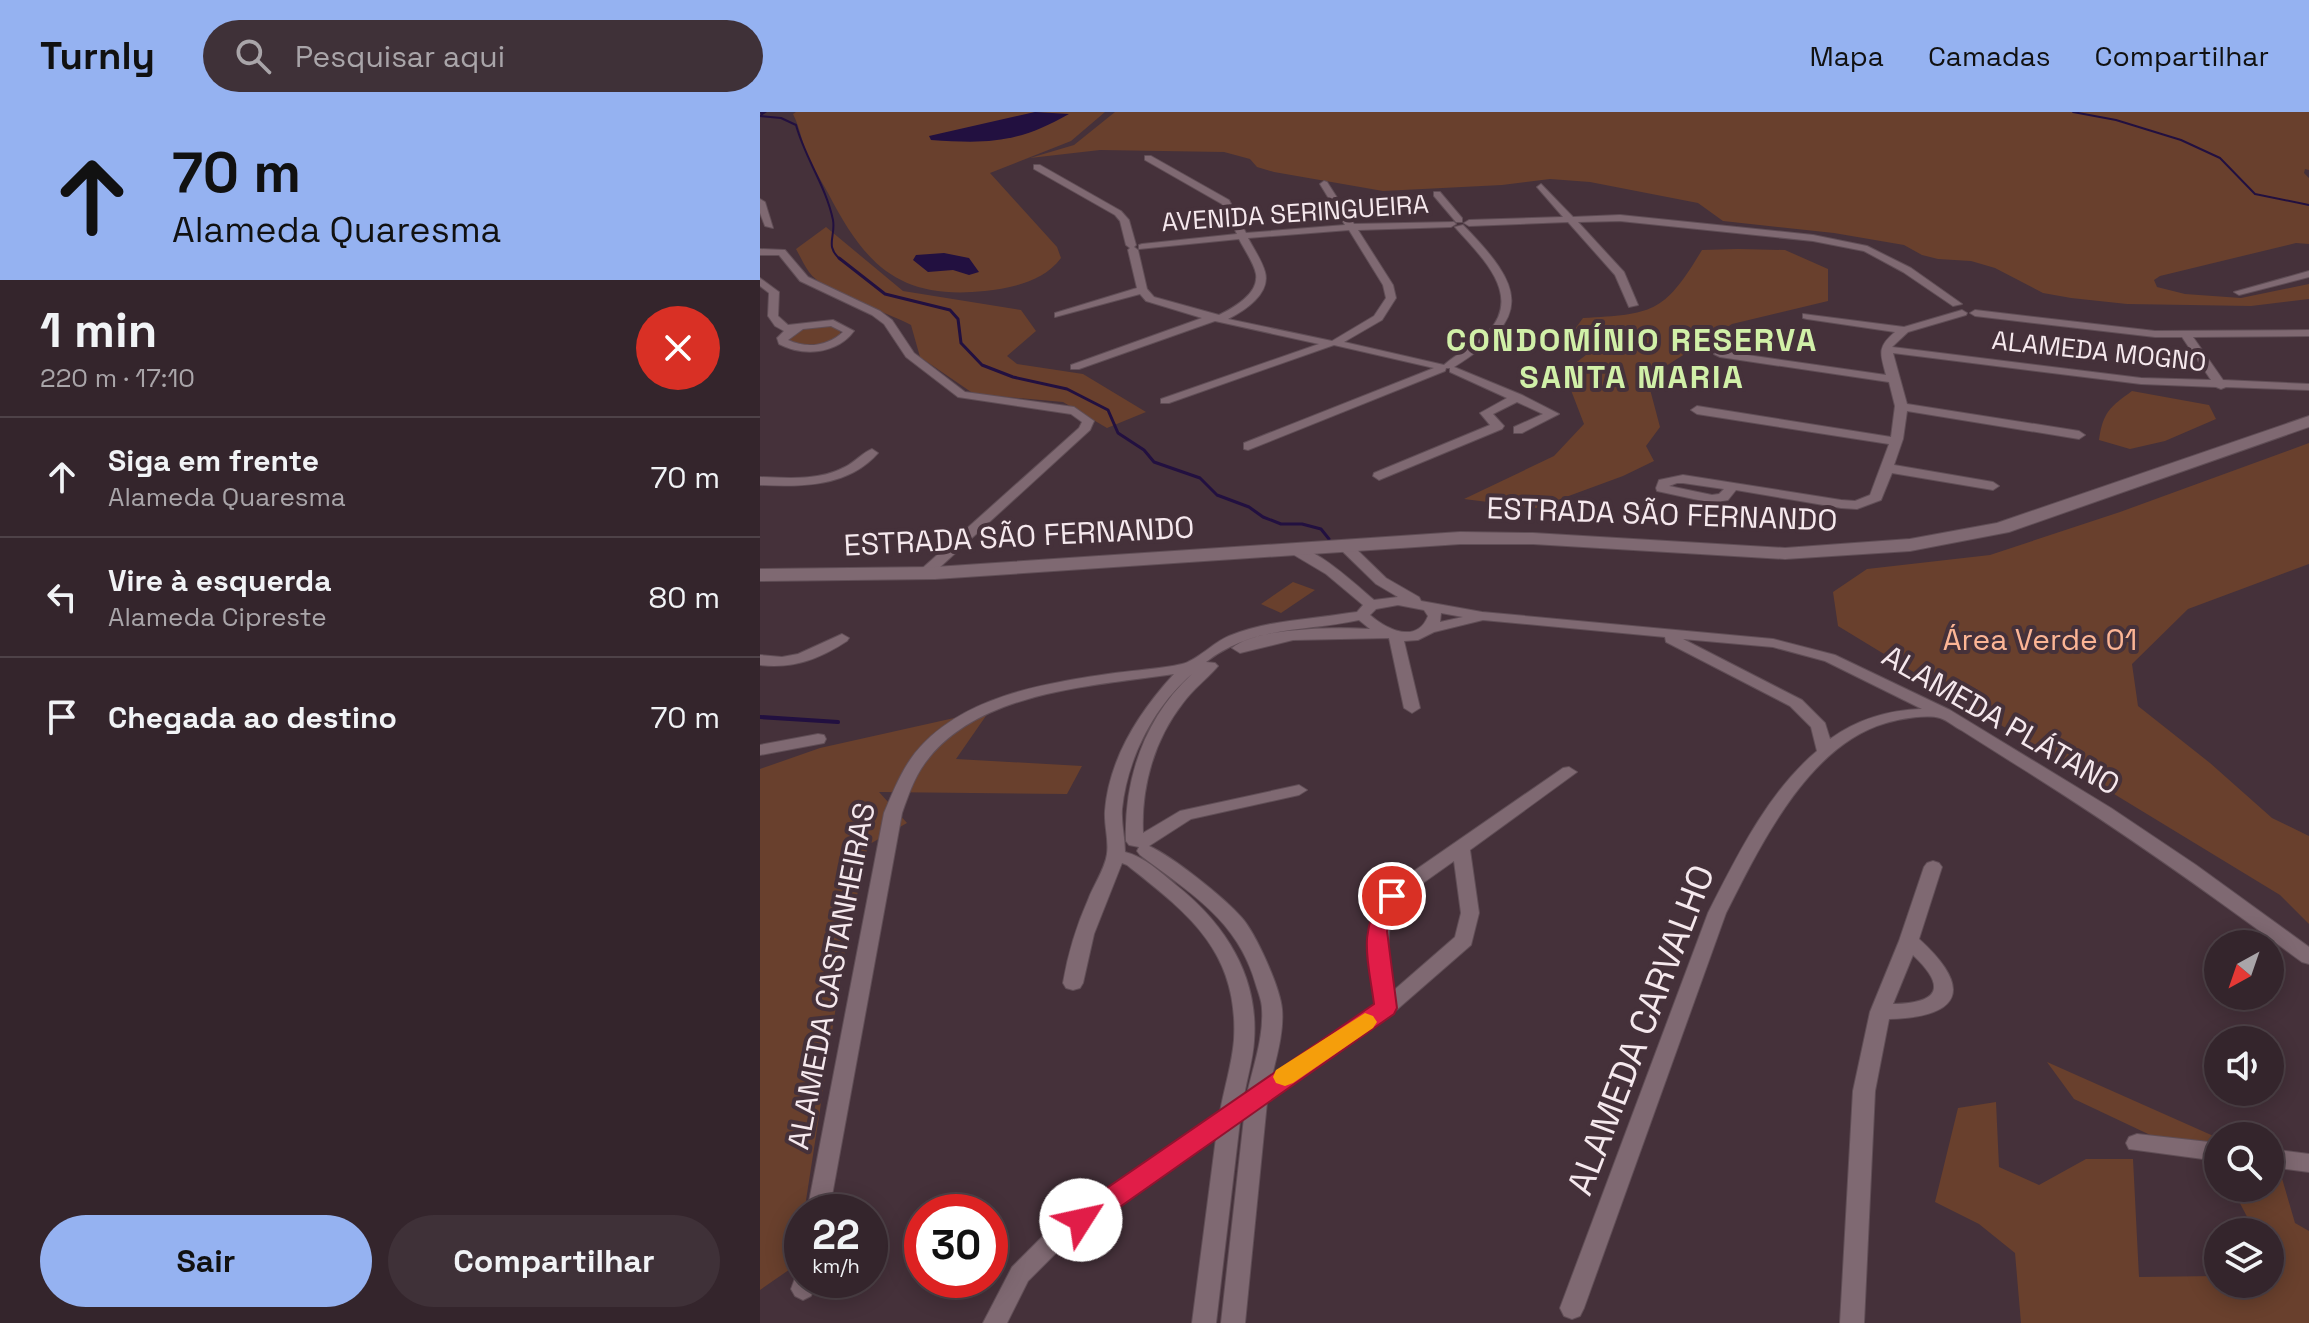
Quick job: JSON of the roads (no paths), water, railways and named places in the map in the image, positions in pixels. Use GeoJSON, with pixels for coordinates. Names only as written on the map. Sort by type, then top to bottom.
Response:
{"type":"FeatureCollection","features":[{"type":"Feature","properties":{"kind":"main road","name":"ESTRADA SÃO FERNANDO"},"geometry":{"type":"LineString","coordinates":[[760,575],[922,576],[1482,537],[1756,553],[1809,554],[1898,546],[2002,528],[2309,421]]}},
{"type":"Feature","properties":{"kind":"main road","name":"ESTRADA SÃO FERNANDO"},"geometry":{"type":"LineString","coordinates":[[1376,542],[1805,563],[1944,552],[2059,523],[2309,433]]}},
{"type":"Feature","properties":{"kind":"street"},"geometry":{"type":"LineString","coordinates":[[1075,367],[1218,319],[1243,305],[1261,283],[1261,274],[1226,202],[1148,158]]}},
{"type":"Feature","properties":{"kind":"street"},"geometry":{"type":"LineString","coordinates":[[1037,167],[1118,213],[1124,220],[1135,247],[1142,290],[1150,299],[1218,319],[1445,367],[1553,414],[1518,430]]}},
{"type":"Feature","properties":{"kind":"street"},"geometry":{"type":"LineString","coordinates":[[1165,401],[1333,343],[1378,318],[1391,298],[1388,285],[1324,184]]}},
{"type":"Feature","properties":{"kind":"street"},"geometry":{"type":"LineString","coordinates":[[1541,187],[1620,274],[1633,305]]}},
{"type":"Feature","properties":{"kind":"street"},"geometry":{"type":"LineString","coordinates":[[1248,446],[1445,367],[1466,356],[1500,325],[1508,305],[1501,274],[1437,194]]}},
{"type":"Feature","properties":{"kind":"street"},"geometry":{"type":"LineString","coordinates":[[760,202],[770,226]]}},
{"type":"Feature","properties":{"kind":"street","name":"AVENIDA SERINGUEIRA"},"geometry":{"type":"LineString","coordinates":[[1135,247],[1350,227],[1643,220],[1813,238],[1888,259],[1968,310]]}},
{"type":"Feature","properties":{"kind":"street"},"geometry":{"type":"LineString","coordinates":[[760,252],[782,252],[804,279],[876,313],[888,322],[910,355],[962,395],[1082,415],[1088,421],[1084,430],[922,576]]}},
{"type":"Feature","properties":{"kind":"street"},"geometry":{"type":"LineString","coordinates":[[2239,292],[2309,274]]}},
{"type":"Feature","properties":{"kind":"street"},"geometry":{"type":"LineString","coordinates":[[760,281],[774,292],[769,309],[776,324],[792,330],[833,323],[849,331],[836,343],[803,348],[783,342],[782,338],[792,330]]}},
{"type":"Feature","properties":{"kind":"street"},"geometry":{"type":"LineString","coordinates":[[1059,315],[1142,290]]}},
{"type":"Feature","properties":{"kind":"street"},"geometry":{"type":"LineString","coordinates":[[1968,310],[2135,332],[2186,335],[2309,330]]}},
{"type":"Feature","properties":{"kind":"street"},"geometry":{"type":"LineString","coordinates":[[1733,486],[1857,505],[1876,497],[1887,468],[1901,407],[1886,349],[1891,339],[1904,330],[1968,310],[2157,329],[2309,330]]}},
{"type":"Feature","properties":{"kind":"street"},"geometry":{"type":"LineString","coordinates":[[1807,316],[1904,330]]}},
{"type":"Feature","properties":{"kind":"street"},"geometry":{"type":"LineString","coordinates":[[2157,329],[2186,335],[2206,329]]}},
{"type":"Feature","properties":{"kind":"street"},"geometry":{"type":"LineString","coordinates":[[2186,335],[2221,386]]}},
{"type":"Feature","properties":{"kind":"street","name":"ALAMEDA MOGNO"},"geometry":{"type":"LineString","coordinates":[[1886,349],[2090,377],[2221,386],[2309,387]]}},
{"type":"Feature","properties":{"kind":"street"},"geometry":{"type":"LineString","coordinates":[[1720,354],[1893,379]]}},
{"type":"Feature","properties":{"kind":"street"},"geometry":{"type":"LineString","coordinates":[[1379,476],[1498,426],[1486,413],[1518,397]]}},
{"type":"Feature","properties":{"kind":"street"},"geometry":{"type":"LineString","coordinates":[[1901,407],[2079,435]]}},
{"type":"Feature","properties":{"kind":"street"},"geometry":{"type":"LineString","coordinates":[[1697,410],[1894,441]]}},
{"type":"Feature","properties":{"kind":"street"},"geometry":{"type":"LineString","coordinates":[[760,481],[826,480],[853,470],[872,453]]}},
{"type":"Feature","properties":{"kind":"street"},"geometry":{"type":"LineString","coordinates":[[1887,468],[1993,486]]}},
{"type":"Feature","properties":{"kind":"street"},"geometry":{"type":"LineString","coordinates":[[1344,545],[1381,581],[1428,607],[1435,616],[1429,629]]}},
{"type":"Feature","properties":{"kind":"street"},"geometry":{"type":"LineString","coordinates":[[1294,549],[1331,571],[1371,607],[1392,636],[1412,708]]}},
{"type":"Feature","properties":{"kind":"street"},"geometry":{"type":"LineString","coordinates":[[1371,607],[1381,581]]}},
{"type":"Feature","properties":{"kind":"street","name":"ALAMEDA PLÁTANO"},"geometry":{"type":"LineString","coordinates":[[1196,669],[1222,645],[1257,631],[1398,601],[1482,616],[1656,632],[1702,644],[1773,643],[1811,651],[1944,713],[2166,852],[2309,957]]}},
{"type":"Feature","properties":{"kind":"street","name":"ALAMEDA PLÁTANO"},"geometry":{"type":"LineString","coordinates":[[1196,669],[1256,642],[1322,633],[1411,636],[1482,616]]}},
{"type":"Feature","properties":{"kind":"street"},"geometry":{"type":"LineString","coordinates":[[760,660],[797,660],[822,652],[842,638]]}},
{"type":"Feature","properties":{"kind":"street"},"geometry":{"type":"LineString","coordinates":[[1702,644],[1796,703],[1819,726],[1847,735]]}},
{"type":"Feature","properties":{"kind":"street"},"geometry":{"type":"LineString","coordinates":[[1196,669],[1166,712],[1144,760],[1134,801],[1132,850],[1212,930],[1231,960],[1244,1001],[1244,1042],[1230,1114],[1204,1323]]}},
{"type":"Feature","properties":{"kind":"street","name":"ALAMEDA CASTANHEIRAS"},"geometry":{"type":"LineString","coordinates":[[821,1194],[893,813],[905,780],[928,749],[956,725],[989,706],[1059,688],[1196,669]]}},
{"type":"Feature","properties":{"kind":"street"},"geometry":{"type":"LineString","coordinates":[[1901,714],[1903,692]]}},
{"type":"Feature","properties":{"kind":"street","name":"ALAMEDA CARVALHO"},"geometry":{"type":"LineString","coordinates":[[1572,1308],[1717,913],[1746,856],[1780,806],[1825,750],[1879,719],[1901,714],[1944,713]]}},
{"type":"Feature","properties":{"kind":"street"},"geometry":{"type":"LineString","coordinates":[[1819,726],[1825,750]]}},
{"type":"Feature","properties":{"kind":"street"},"geometry":{"type":"LineString","coordinates":[[760,750],[818,739]]}},
{"type":"Feature","properties":{"kind":"street"},"geometry":{"type":"LineString","coordinates":[[1386,1008],[1376,931],[1381,913],[1392,896],[1569,772]]}},
{"type":"Feature","properties":{"kind":"street"},"geometry":{"type":"LineString","coordinates":[[1073,983],[1077,952],[1087,921],[1132,850],[1186,815],[1299,790]]}},
{"type":"Feature","properties":{"kind":"street"},"geometry":{"type":"LineString","coordinates":[[995,1323],[1020,1274],[1057,1237],[1386,1008],[1464,940],[1470,913],[1461,848]]}},
{"type":"Feature","properties":{"kind":"street"},"geometry":{"type":"LineString","coordinates":[[1132,850],[1211,899],[1237,924],[1262,972],[1272,1008],[1268,1049],[1257,1096],[1233,1323]]}},
{"type":"Feature","properties":{"kind":"street"},"geometry":{"type":"LineString","coordinates":[[1852,1323],[1864,1091],[1880,1012],[1909,941],[1933,867]]}},
{"type":"Feature","properties":{"kind":"street"},"geometry":{"type":"LineString","coordinates":[[1880,1012],[1927,1009],[1940,999],[1943,976],[1909,941]]}},
{"type":"Feature","properties":{"kind":"street"},"geometry":{"type":"LineString","coordinates":[[2137,1143],[2204,1150]]}},
{"type":"Feature","properties":{"kind":"street"},"geometry":{"type":"LineString","coordinates":[[2284,1160],[2309,1163]]}},
{"type":"Feature","properties":{"kind":"street"},"geometry":{"type":"LineString","coordinates":[[1223,1164],[1250,1162]]}},
{"type":"Feature","properties":{"kind":"waterway"},"geometry":{"type":"LineString","coordinates":[[2073,112],[2116,120],[2181,140],[2220,158],[2255,194],[2309,205]]}},
{"type":"Feature","properties":{"kind":"waterway"},"geometry":{"type":"LineString","coordinates":[[760,116],[781,118],[796,125],[830,208],[834,226],[832,246],[839,258]]}},
{"type":"Feature","properties":{"kind":"waterway"},"geometry":{"type":"LineString","coordinates":[[839,258],[885,294],[950,310],[958,319],[961,343],[982,365],[1013,377],[1067,389],[1108,410],[1118,433],[1144,450],[1154,462],[1200,478],[1217,495],[1249,507],[1263,517],[1281,524],[1302,524],[1321,529],[1329,539]]}},
{"type":"Feature","properties":{"kind":"waterway"},"geometry":{"type":"LineString","coordinates":[[760,717],[838,722]]}},
{"type":"Feature","properties":{"kind":"district","name":"CONDOMÍNIO RESERVA SANTA MARIA"},"geometry":{"type":"Point","coordinates":[1632,358]}},
{"type":"Feature","properties":{"kind":"park label","name":"Área Verde 01"},"geometry":{"type":"Point","coordinates":[2040,639]}}]}
